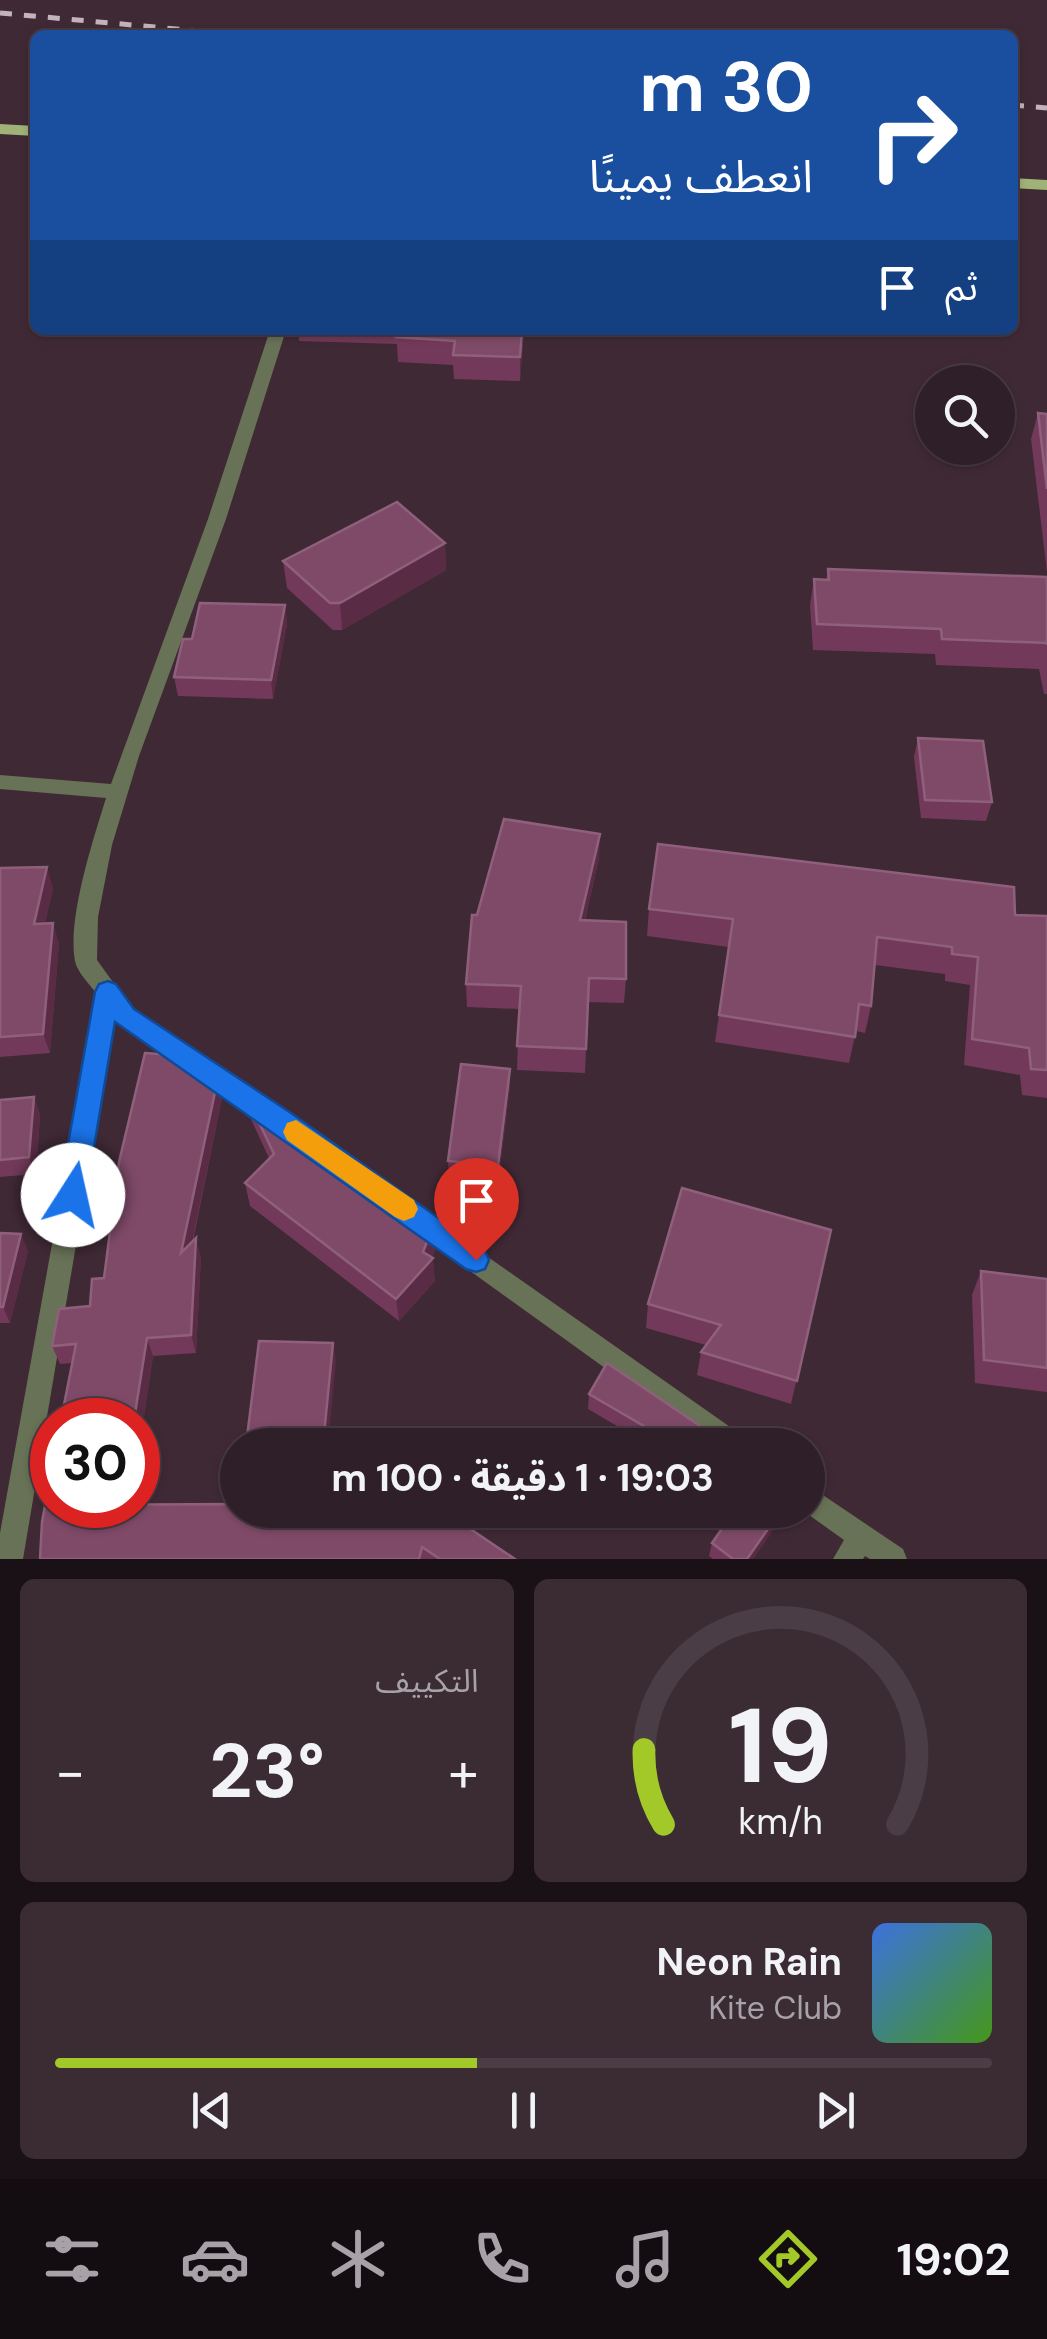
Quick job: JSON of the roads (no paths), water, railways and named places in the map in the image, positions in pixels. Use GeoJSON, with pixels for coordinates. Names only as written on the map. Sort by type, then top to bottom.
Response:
{"type":"FeatureCollection","features":[{"type":"Feature","properties":{"kind":"main road"},"geometry":{"type":"LineString","coordinates":[[0,129],[30,131]]}},
{"type":"Feature","properties":{"kind":"main road"},"geometry":{"type":"LineString","coordinates":[[1018,184],[1047,185]]}},
{"type":"Feature","properties":{"kind":"street"},"geometry":{"type":"LineString","coordinates":[[276,335],[217,519],[118,792],[87,918],[86,962],[125,1016],[282,1121]]}},
{"type":"Feature","properties":{"kind":"street"},"geometry":{"type":"LineString","coordinates":[[0,782],[118,792]]}},
{"type":"Feature","properties":{"kind":"street"},"geometry":{"type":"LineString","coordinates":[[9,1559],[108,992]]}},
{"type":"Feature","properties":{"kind":"street"},"geometry":{"type":"LineString","coordinates":[[394,1202],[710,1428]]}},
{"type":"Feature","properties":{"kind":"street"},"geometry":{"type":"LineString","coordinates":[[825,1516],[854,1548],[893,1559]]}},
{"type":"Feature","properties":{"kind":"railway"},"geometry":{"type":"LineString","coordinates":[[0,13],[188,30]]}},
{"type":"Feature","properties":{"kind":"railway"},"geometry":{"type":"LineString","coordinates":[[1018,106],[1047,108]]}}]}
